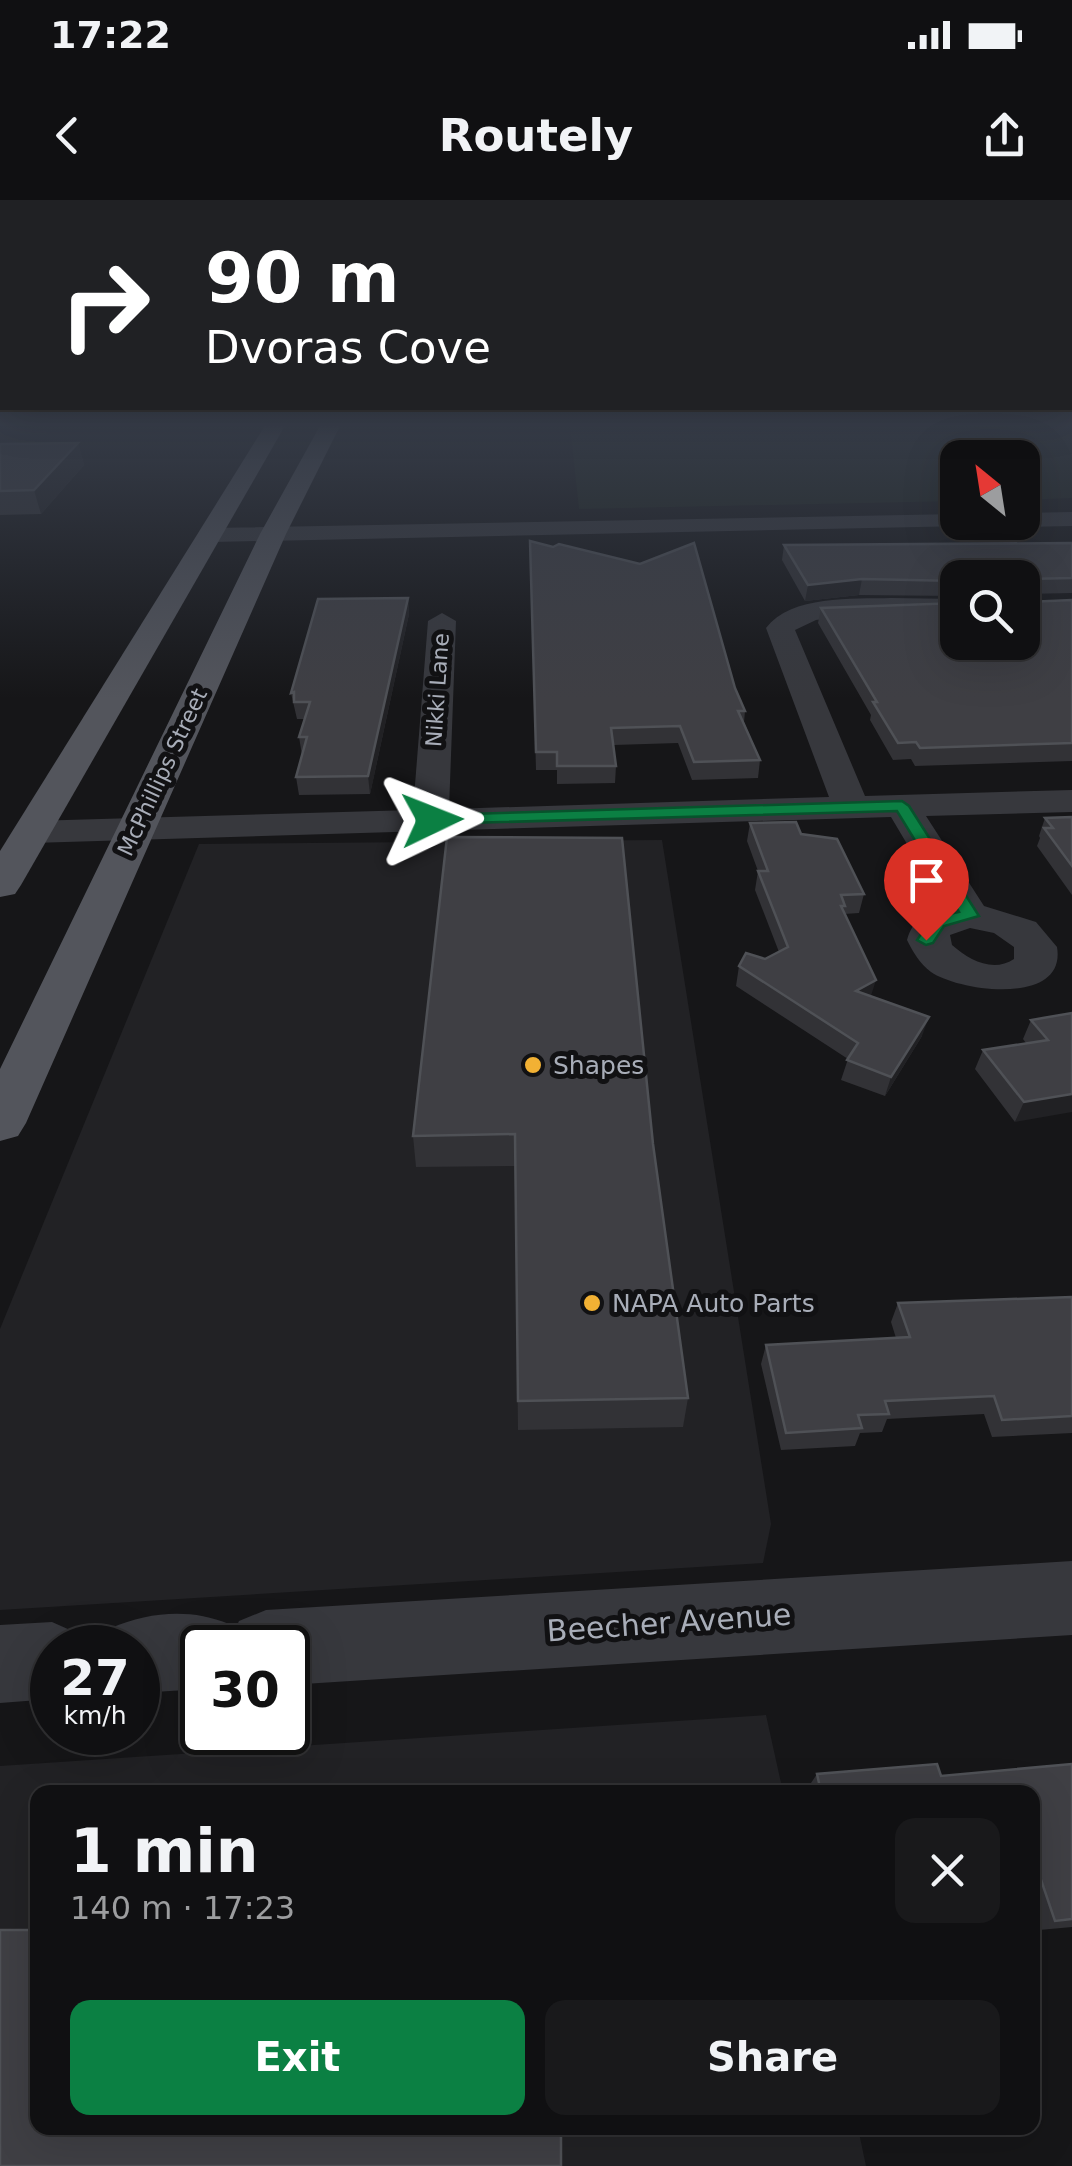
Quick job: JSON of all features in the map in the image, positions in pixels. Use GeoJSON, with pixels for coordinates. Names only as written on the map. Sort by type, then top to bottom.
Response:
{"type":"FeatureCollection","features":[{"type":"Feature","properties":{"kind":"main road"},"geometry":{"type":"LineString","coordinates":[[0,885],[182,577],[223,516]]}},
{"type":"Feature","properties":{"kind":"main road","name":"McPhillips Street"},"geometry":{"type":"LineString","coordinates":[[0,1123],[282,516]]}},
{"type":"Feature","properties":{"kind":"street"},"geometry":{"type":"LineString","coordinates":[[1040,520],[1072,519]]}},
{"type":"Feature","properties":{"kind":"street"},"geometry":{"type":"LineString","coordinates":[[213,534],[940,521]]}},
{"type":"Feature","properties":{"kind":"street"},"geometry":{"type":"LineString","coordinates":[[851,807],[780,628],[787,618],[813,611],[940,607]]}},
{"type":"Feature","properties":{"kind":"street","name":"Nikki Lane"},"geometry":{"type":"LineString","coordinates":[[432,820],[430,796],[442,610]]}},
{"type":"Feature","properties":{"kind":"street"},"geometry":{"type":"LineString","coordinates":[[32,832],[1072,800]]}},
{"type":"Feature","properties":{"kind":"street"},"geometry":{"type":"LineString","coordinates":[[902,806],[970,916]]}},
{"type":"Feature","properties":{"kind":"street","name":"Beecher Avenue"},"geometry":{"type":"LineString","coordinates":[[310,1645],[1072,1598]]}},
{"type":"Feature","properties":{"kind":"street"},"geometry":{"type":"LineString","coordinates":[[0,1664],[30,1662]]}},
{"type":"Feature","properties":{"kind":"shaded area"},"geometry":{"type":"Polygon","coordinates":[[[662,840],[771,1524],[763,1563],[0,1610],[0,1329],[199,844],[662,840]]]}},
{"type":"Feature","properties":{"kind":"shaded area"},"geometry":{"type":"Polygon","coordinates":[[[766,1715],[781,1785],[30,1785],[30,2135],[859,2135],[866,2166],[0,2166],[0,1766],[180,1754],[310,1755],[310,1745],[766,1715]]]}},
{"type":"Feature","properties":{"kind":"building"},"geometry":{"type":"Polygon","coordinates":[[[530,541],[640,564],[694,543],[745,711],[738,711],[760,760],[694,762],[680,726],[611,728],[616,766],[557,766],[557,752],[536,752],[530,541]]]}},
{"type":"Feature","properties":{"kind":"building"},"geometry":{"type":"Polygon","coordinates":[[[1072,543],[1072,578],[1040,579],[1040,560],[940,560],[940,581],[862,579],[808,585],[784,545],[1072,543]]]}},
{"type":"Feature","properties":{"kind":"building"},"geometry":{"type":"Polygon","coordinates":[[[408,598],[368,776],[296,777],[307,737],[299,737],[310,702],[294,702],[294,692],[291,693],[318,599],[408,598]]]}},
{"type":"Feature","properties":{"kind":"building"},"geometry":{"type":"Polygon","coordinates":[[[1072,600],[1072,743],[920,748],[916,742],[898,743],[821,608],[940,604],[940,660],[1040,660],[1040,601],[1072,600]]]}},
{"type":"Feature","properties":{"kind":"building"},"geometry":{"type":"Polygon","coordinates":[[[1072,817],[1072,866],[1044,828],[1053,828],[1045,818],[1072,817]]]}},
{"type":"Feature","properties":{"kind":"building"},"geometry":{"type":"Polygon","coordinates":[[[796,822],[801,834],[837,839],[864,894],[841,895],[845,906],[841,906],[876,980],[856,991],[929,1017],[891,1077],[847,1060],[858,1043],[739,966],[746,953],[765,959],[788,947],[758,871],[768,871],[750,823],[796,822]]]}},
{"type":"Feature","properties":{"kind":"building"},"geometry":{"type":"Polygon","coordinates":[[[447,837],[622,838],[653,1144],[688,1398],[518,1401],[515,1134],[413,1136],[447,837]]]}},
{"type":"Feature","properties":{"kind":"building"},"geometry":{"type":"Polygon","coordinates":[[[1072,1013],[1072,1094],[1024,1102],[983,1050],[1048,1040],[1031,1020],[1072,1013]]]}},
{"type":"Feature","properties":{"kind":"building"},"geometry":{"type":"Polygon","coordinates":[[[1072,1297],[1072,1416],[1002,1420],[994,1396],[885,1401],[889,1414],[858,1415],[862,1428],[786,1433],[766,1345],[910,1337],[898,1303],[1072,1297]]]}},
{"type":"Feature","properties":{"kind":"building"},"geometry":{"type":"Polygon","coordinates":[[[937,1764],[941,1776],[1072,1764],[1072,1919],[1055,1921],[1040,1877],[1040,1785],[819,1785],[817,1774],[937,1764]]]}},
{"type":"Feature","properties":{"kind":"building"},"geometry":{"type":"Polygon","coordinates":[[[0,1930],[30,1930],[30,2135],[561,2135],[561,2166],[0,2166],[0,1930]]]}},
{"type":"Feature","properties":{"kind":"place","name":"Shapes"},"geometry":{"type":"Point","coordinates":[533,1065]}},
{"type":"Feature","properties":{"kind":"place","name":"NAPA Auto Parts"},"geometry":{"type":"Point","coordinates":[592,1303]}},
{"type":"Feature","properties":{"kind":"route"},"geometry":{"type":"LineString","coordinates":[[432,820],[902,806],[970,916],[938,922],[926,940]]}}]}
